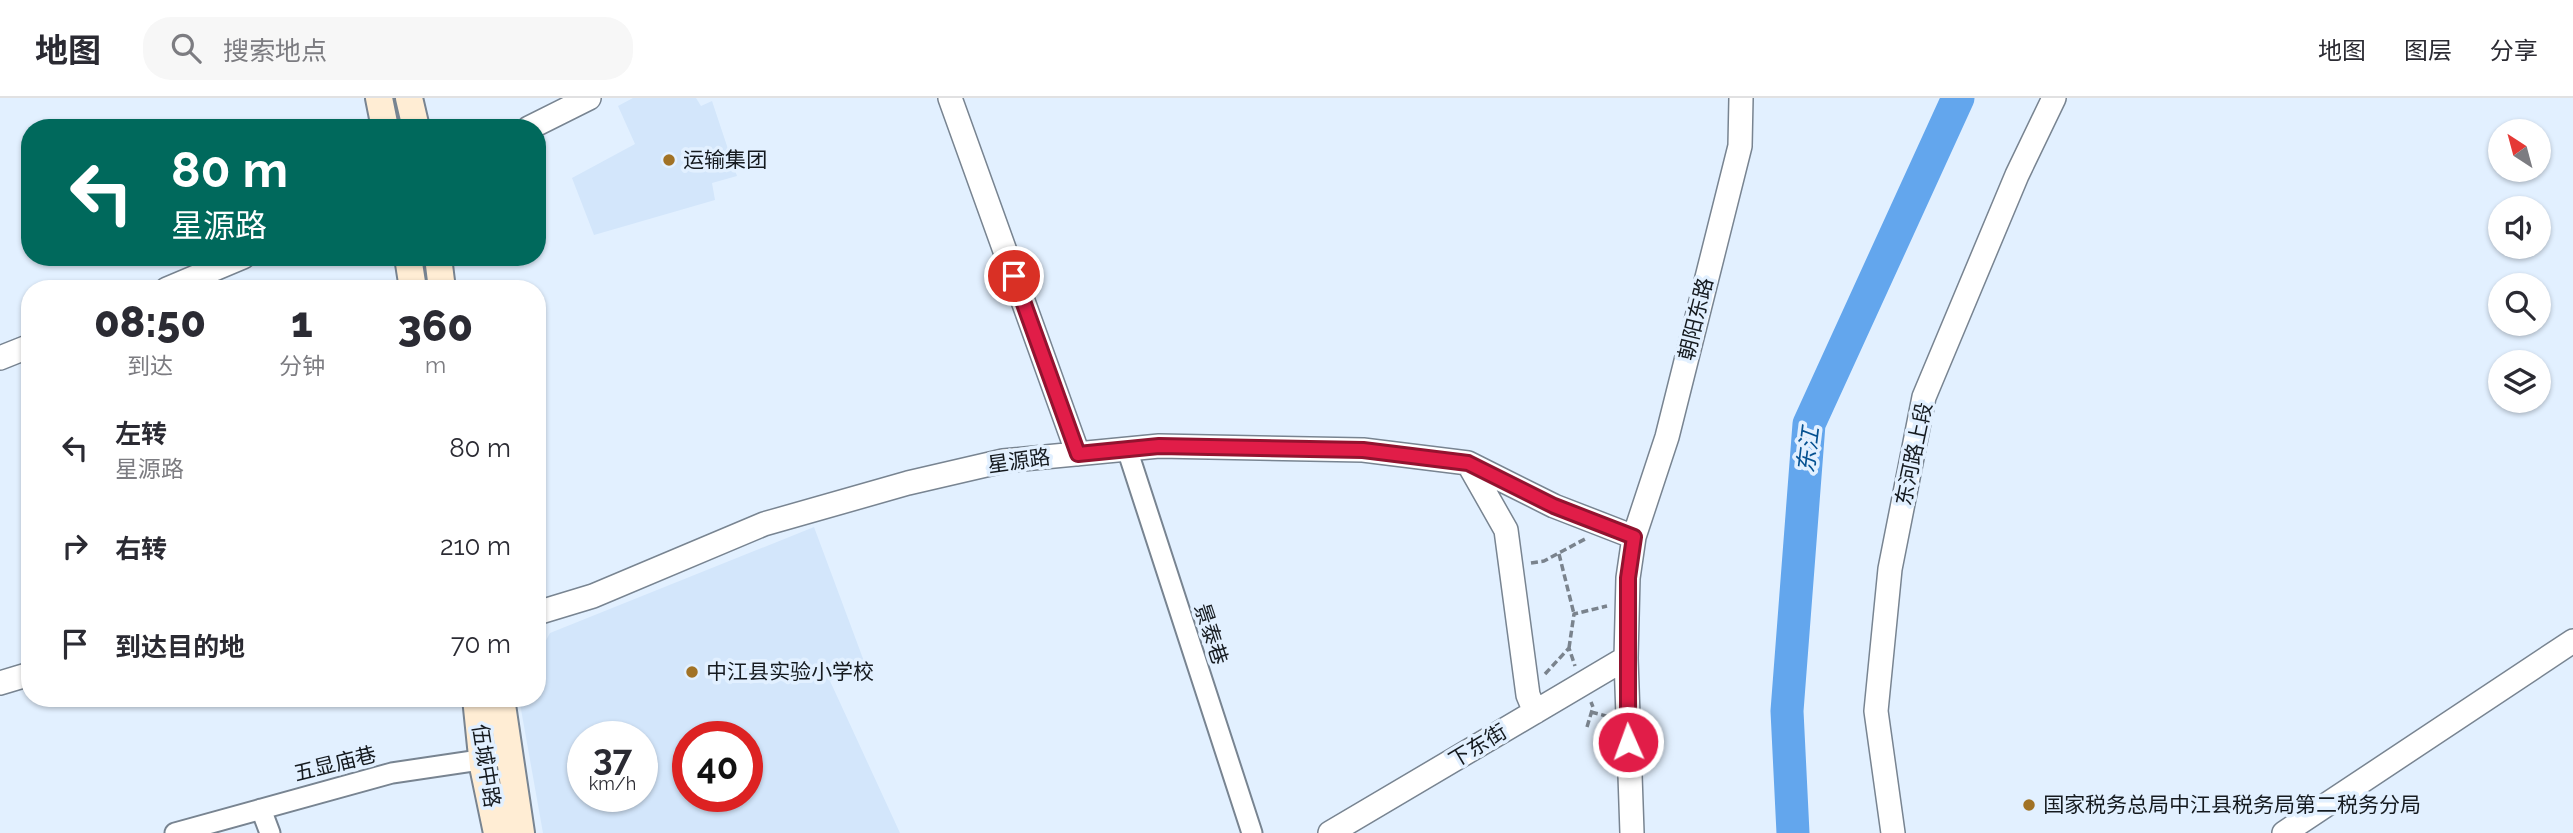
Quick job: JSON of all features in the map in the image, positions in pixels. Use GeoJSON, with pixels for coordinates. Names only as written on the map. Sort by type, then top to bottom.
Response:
{"type":"FeatureCollection","features":[{"type":"Feature","properties":{"kind":"main road"},"geometry":{"type":"LineString","coordinates":[[379,98],[383,119]]}},
{"type":"Feature","properties":{"kind":"main road"},"geometry":{"type":"LineString","coordinates":[[409,98],[414,119]]}},
{"type":"Feature","properties":{"kind":"main road","name":"伍城中路"},"geometry":{"type":"LineString","coordinates":[[477,707],[483,759],[497,833]]}},
{"type":"Feature","properties":{"kind":"main road","name":"伍城中路"},"geometry":{"type":"LineString","coordinates":[[502,707],[522,833]]}},
{"type":"Feature","properties":{"kind":"street"},"geometry":{"type":"LineString","coordinates":[[546,120],[589,98]]}},
{"type":"Feature","properties":{"kind":"street"},"geometry":{"type":"LineString","coordinates":[[950,98],[1078,454]]}},
{"type":"Feature","properties":{"kind":"street","name":"朝阳东路"},"geometry":{"type":"LineString","coordinates":[[1632,833],[1626,658],[1628,578],[1634,537],[1667,438],[1740,146],[1741,98]]}},
{"type":"Feature","properties":{"kind":"street","name":"东河路上段"},"geometry":{"type":"LineString","coordinates":[[1893,833],[1876,711],[1890,569],[1924,397],[2017,175],[2054,98]]}},
{"type":"Feature","properties":{"kind":"street"},"geometry":{"type":"LineString","coordinates":[[188,280],[222,266]]}},
{"type":"Feature","properties":{"kind":"street"},"geometry":{"type":"LineString","coordinates":[[0,358],[21,350]]}},
{"type":"Feature","properties":{"kind":"street","name":"星源路"},"geometry":{"type":"LineString","coordinates":[[546,610],[593,596],[764,524],[908,483],[1003,461],[1159,446],[1363,450],[1468,463],[1554,506],[1634,537]]}},
{"type":"Feature","properties":{"kind":"street","name":"景泰巷"},"geometry":{"type":"LineString","coordinates":[[1127,449],[1252,833]]}},
{"type":"Feature","properties":{"kind":"street"},"geometry":{"type":"LineString","coordinates":[[1468,463],[1506,530],[1528,695],[1535,712]]}},
{"type":"Feature","properties":{"kind":"street"},"geometry":{"type":"LineString","coordinates":[[2284,833],[2573,641]]}},
{"type":"Feature","properties":{"kind":"street","name":"下东街"},"geometry":{"type":"LineString","coordinates":[[1330,833],[1626,658]]}},
{"type":"Feature","properties":{"kind":"street"},"geometry":{"type":"LineString","coordinates":[[0,683],[21,677]]}},
{"type":"Feature","properties":{"kind":"street","name":"五显庙巷"},"geometry":{"type":"LineString","coordinates":[[175,833],[392,773],[509,755]]}},
{"type":"Feature","properties":{"kind":"street"},"geometry":{"type":"LineString","coordinates":[[261,809],[270,833]]}},
{"type":"Feature","properties":{"kind":"path"},"geometry":{"type":"LineString","coordinates":[[1526,564],[1544,561],[1586,539]]}},
{"type":"Feature","properties":{"kind":"path"},"geometry":{"type":"LineString","coordinates":[[1559,554],[1574,614],[1569,648],[1577,671]]}},
{"type":"Feature","properties":{"kind":"path"},"geometry":{"type":"LineString","coordinates":[[1574,614],[1615,606]]}},
{"type":"Feature","properties":{"kind":"path"},"geometry":{"type":"LineString","coordinates":[[1545,674],[1569,648]]}},
{"type":"Feature","properties":{"kind":"path"},"geometry":{"type":"LineString","coordinates":[[1587,727],[1591,712],[1588,696]]}},
{"type":"Feature","properties":{"kind":"path"},"geometry":{"type":"LineString","coordinates":[[1591,712],[1610,717]]}},
{"type":"Feature","properties":{"kind":"shaded area","name":"运输集团"},"geometry":{"type":"Polygon","coordinates":[[[633,98],[696,98],[701,106],[712,101],[737,176],[712,183],[715,200],[594,235],[572,178],[635,144],[618,106],[633,98]]]}},
{"type":"Feature","properties":{"kind":"shaded area","name":"中江县实验小学校"},"geometry":{"type":"Polygon","coordinates":[[[814,527],[865,664],[830,681],[900,833],[543,833],[521,707],[546,707],[546,640],[550,633],[814,527]]]}},
{"type":"Feature","properties":{"kind":"waterway","name":"东江"},"geometry":{"type":"LineString","coordinates":[[1793,833],[1787,711],[1809,424],[1958,98]]}},
{"type":"Feature","properties":{"kind":"place","name":"运输集团"},"geometry":{"type":"Point","coordinates":[669,160]}},
{"type":"Feature","properties":{"kind":"place","name":"中江县实验小学校"},"geometry":{"type":"Point","coordinates":[692,672]}},
{"type":"Feature","properties":{"kind":"place","name":"国家税务总局中江县税务局第二税务分局"},"geometry":{"type":"Point","coordinates":[2029,805]}},
{"type":"Feature","properties":{"kind":"route"},"geometry":{"type":"LineString","coordinates":[[1014,276],[1078,454],[1159,446],[1363,450],[1468,463],[1554,506],[1634,537],[1628,578],[1628,742]]}}]}
